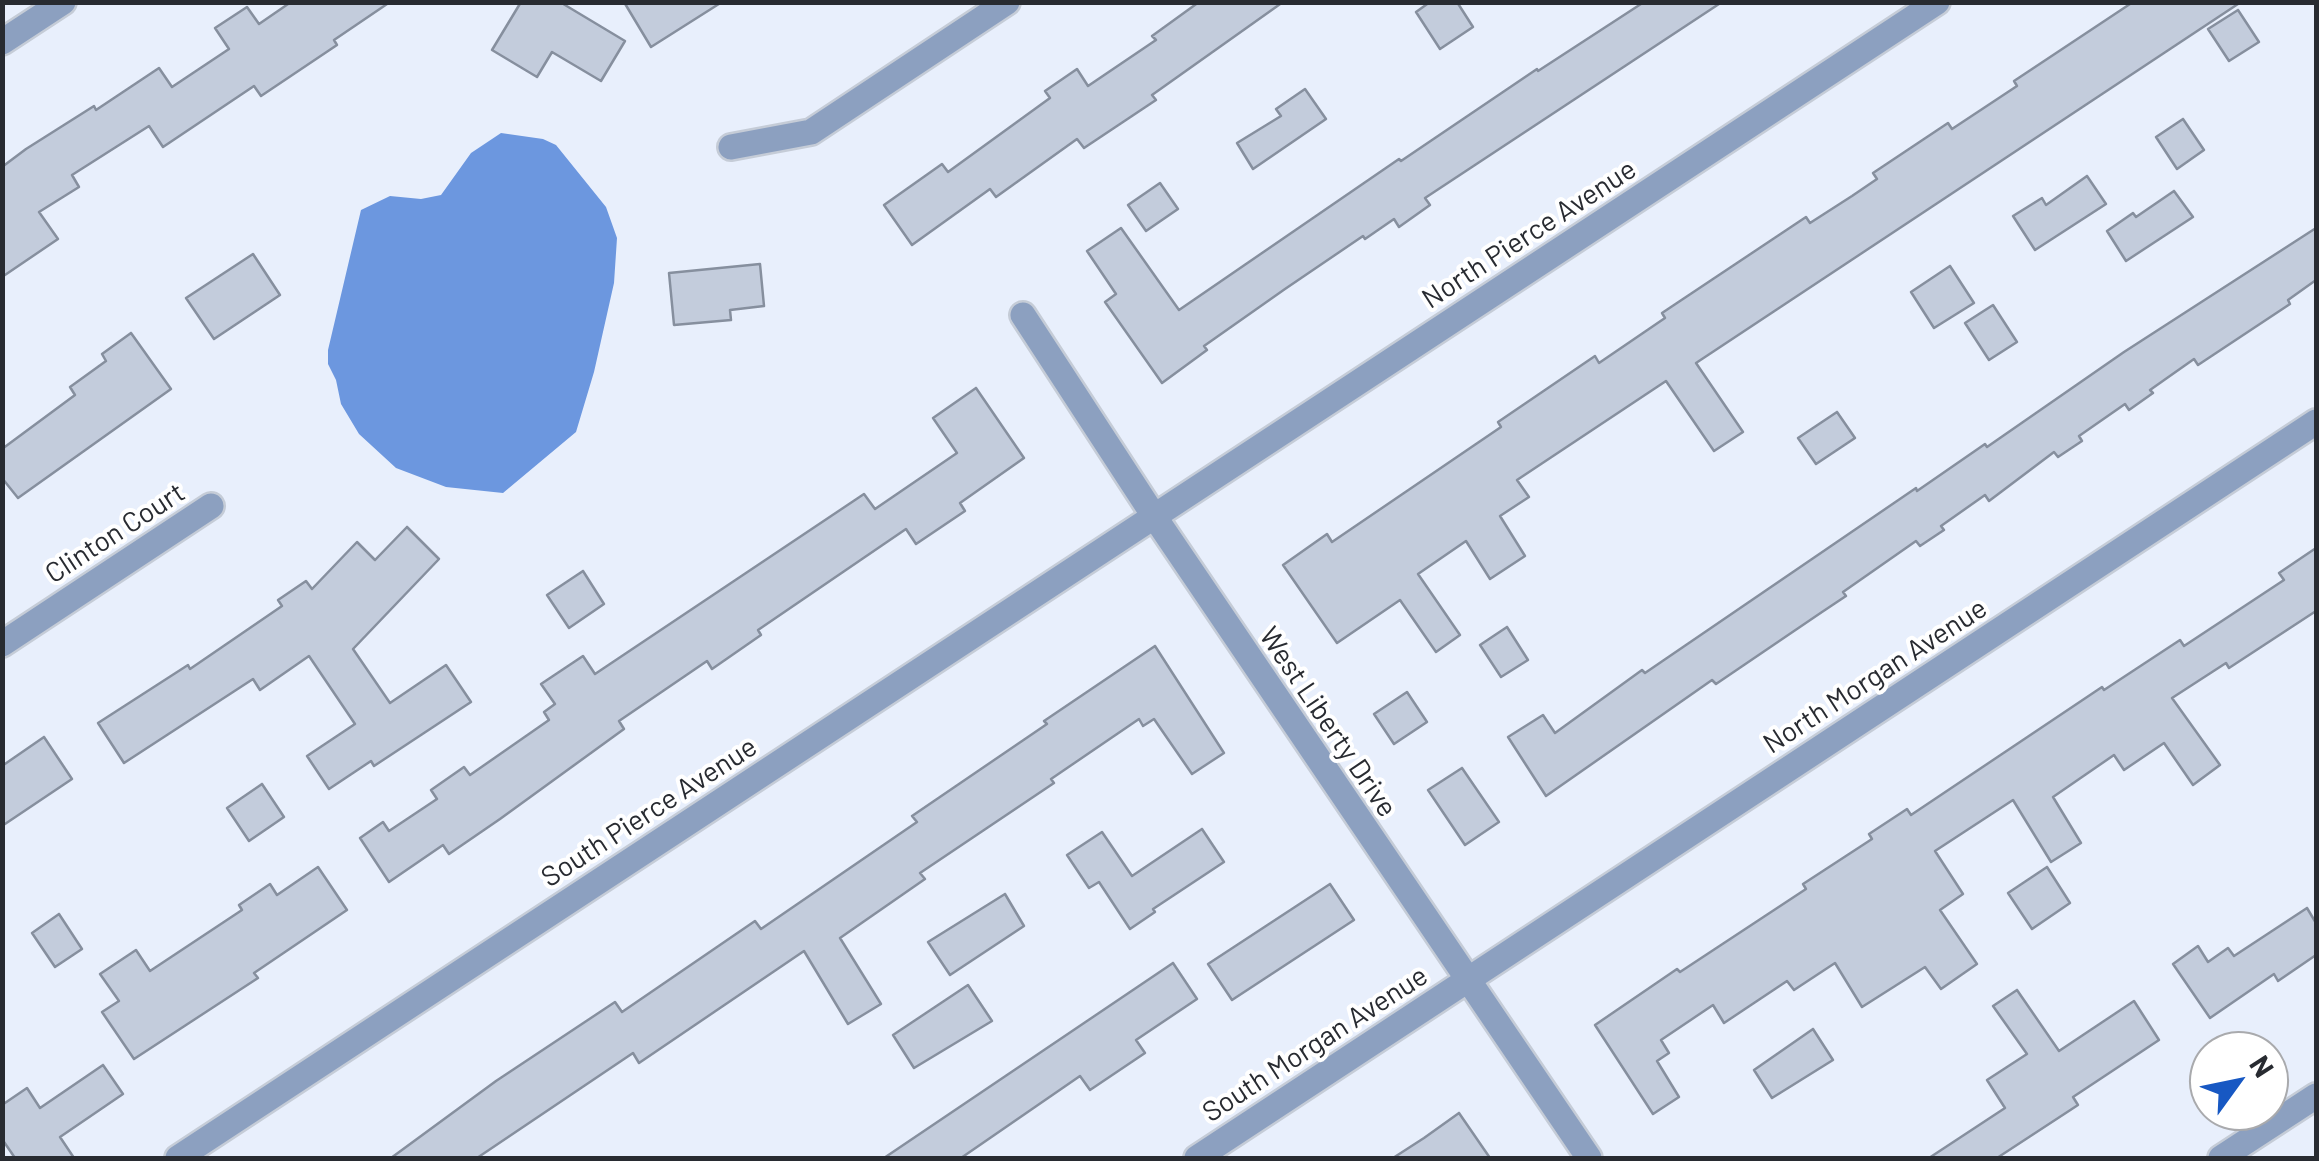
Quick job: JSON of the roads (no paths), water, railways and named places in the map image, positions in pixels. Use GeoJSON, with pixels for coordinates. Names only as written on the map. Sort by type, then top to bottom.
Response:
{"type":"FeatureCollection","features":[{"type":"Feature","properties":{"kind":"street"},"geometry":{"type":"LineString","coordinates":[[2,42],[63,2]]}},
{"type":"Feature","properties":{"kind":"street","name":"North Pierce Avenue"},"geometry":{"type":"LineString","coordinates":[[1154,516],[1937,2]]}},
{"type":"Feature","properties":{"kind":"street"},"geometry":{"type":"LineString","coordinates":[[731,146],[811,132],[1005,3]]}},
{"type":"Feature","properties":{"kind":"street","name":"West Liberty Drive"},"geometry":{"type":"LineString","coordinates":[[1023,315],[1466,980],[1590,1158]]}},
{"type":"Feature","properties":{"kind":"street","name":"North Morgan Avenue"},"geometry":{"type":"LineString","coordinates":[[1466,980],[2316,422]]}},
{"type":"Feature","properties":{"kind":"street","name":"Clinton Court"},"geometry":{"type":"LineString","coordinates":[[2,644],[211,506]]}},
{"type":"Feature","properties":{"kind":"street","name":"South Pierce Avenue"},"geometry":{"type":"LineString","coordinates":[[178,1158],[1154,516]]}},
{"type":"Feature","properties":{"kind":"street","name":"South Morgan Avenue"},"geometry":{"type":"LineString","coordinates":[[1197,1158],[1466,980]]}},
{"type":"Feature","properties":{"kind":"street"},"geometry":{"type":"LineString","coordinates":[[2221,1158],[2316,1096]]}},
{"type":"Feature","properties":{"kind":"water"},"geometry":{"type":"Polygon","coordinates":[[[501,133],[543,139],[556,145],[606,207],[617,238],[614,283],[576,432],[503,493],[446,487],[396,468],[359,434],[341,404],[328,364],[361,210],[390,196],[421,199],[441,195],[471,153],[501,133]]]}}]}
